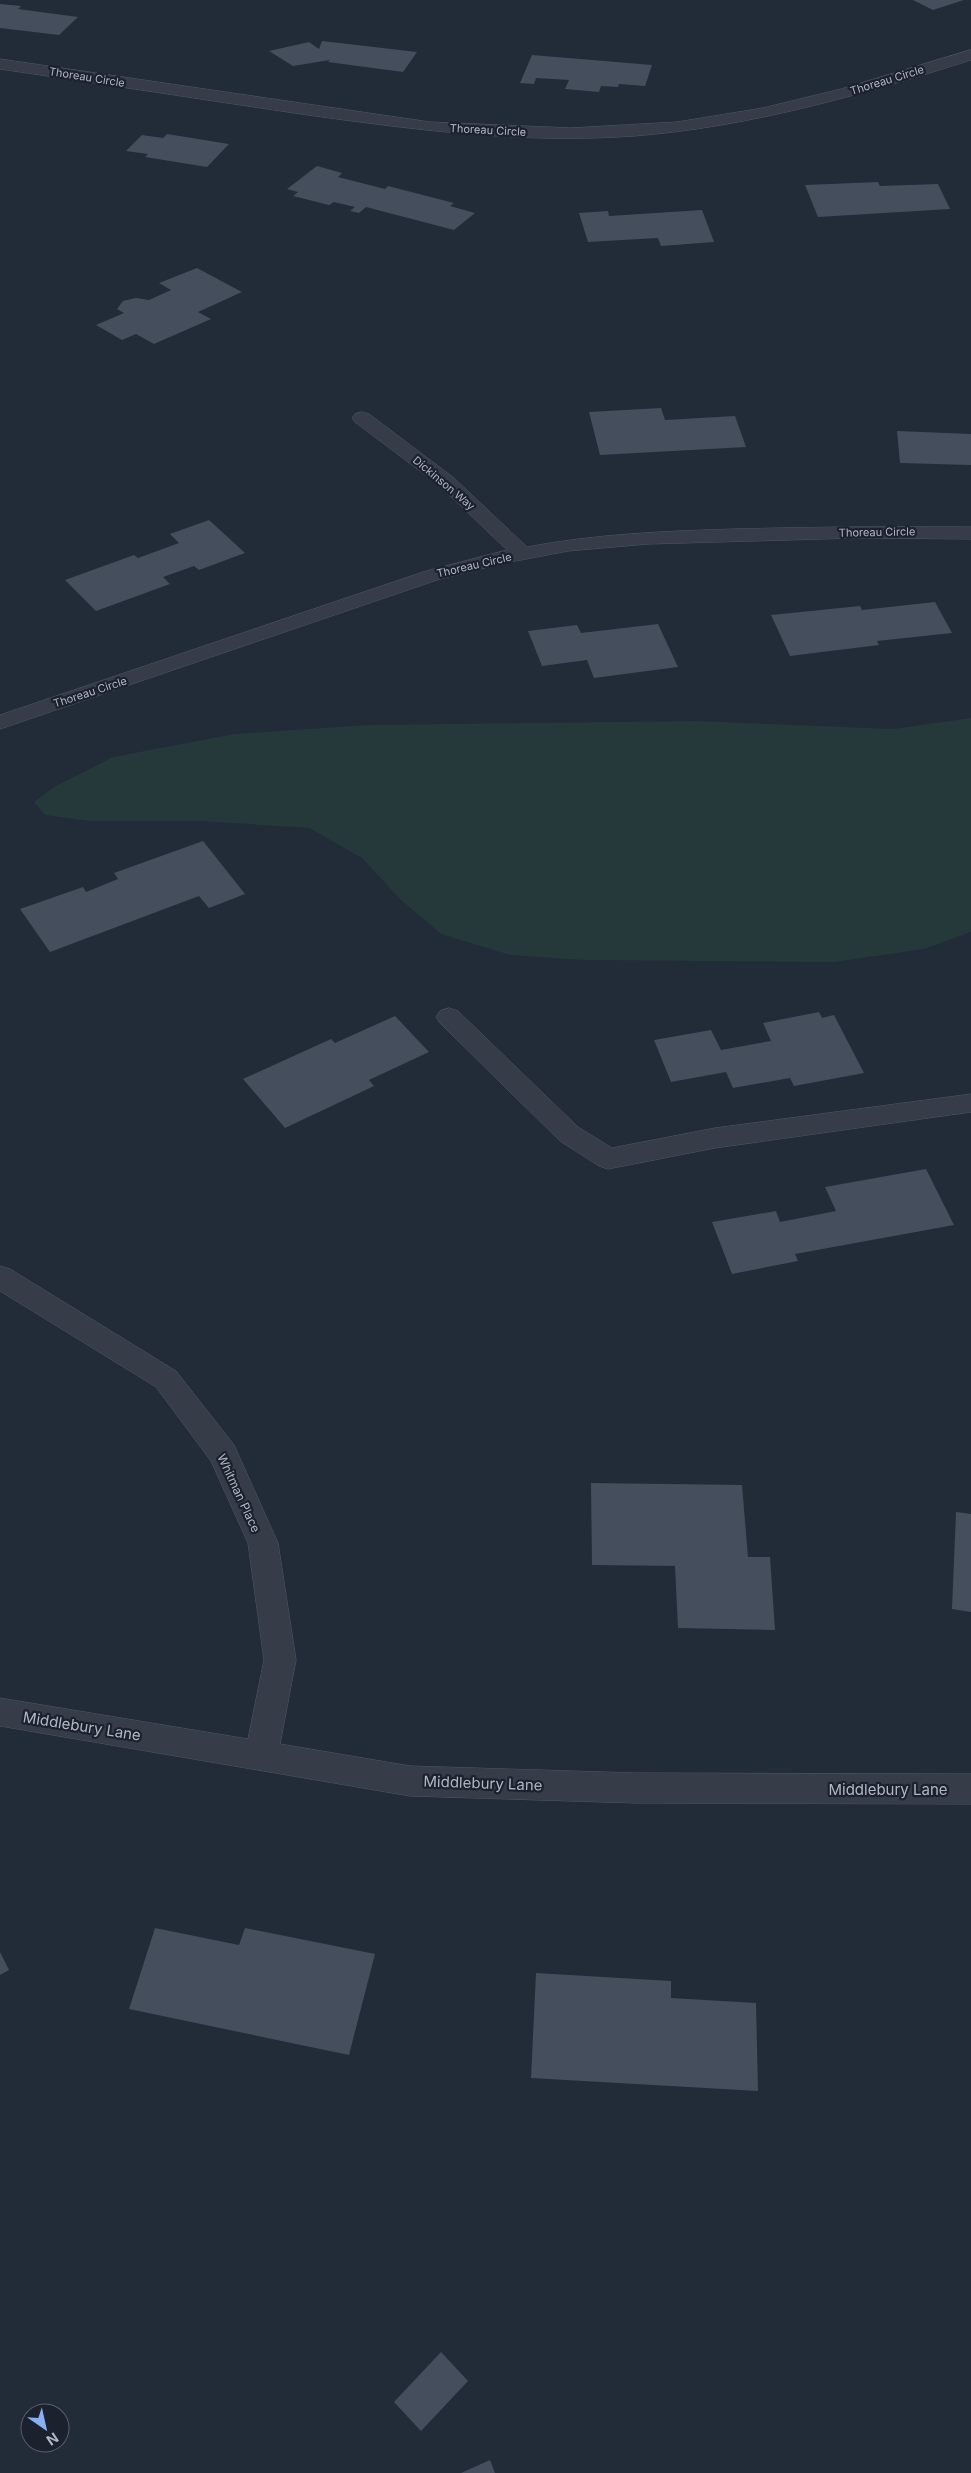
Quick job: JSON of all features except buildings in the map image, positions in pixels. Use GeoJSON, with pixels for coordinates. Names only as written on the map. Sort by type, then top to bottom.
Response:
{"type":"FeatureCollection","features":[{"type":"Feature","properties":{"kind":"street","name":"Thoreau Circle"},"geometry":{"type":"LineString","coordinates":[[0,64],[445,128],[549,133],[634,131],[709,123],[763,114],[816,101],[971,55]]}},
{"type":"Feature","properties":{"kind":"street","name":"Dickinson Way"},"geometry":{"type":"LineString","coordinates":[[362,418],[447,482],[523,554]]}},
{"type":"Feature","properties":{"kind":"street","name":"Thoreau Circle"},"geometry":{"type":"LineString","coordinates":[[0,722],[433,575],[523,554],[568,546],[648,538],[858,532],[971,532]]}},
{"type":"Feature","properties":{"kind":"street"},"geometry":{"type":"LineString","coordinates":[[449,1017],[569,1134],[608,1159],[715,1138],[971,1103]]}},
{"type":"Feature","properties":{"kind":"street","name":"Whitman Place"},"geometry":{"type":"LineString","coordinates":[[0,1277],[166,1380],[223,1454],[263,1543],[280,1660],[260,1754]]}},
{"type":"Feature","properties":{"kind":"street","name":"Middlebury Lane"},"geometry":{"type":"LineString","coordinates":[[0,1712],[260,1754],[410,1781],[636,1788],[971,1789]]}},
{"type":"Feature","properties":{"kind":"shaded area"},"geometry":{"type":"Polygon","coordinates":[[[971,718],[971,932],[924,949],[835,962],[582,960],[510,955],[441,934],[401,900],[362,858],[309,828],[201,821],[89,821],[45,815],[34,802],[54,787],[113,757],[234,734],[367,725],[698,721],[893,729],[971,718]]]}}]}
